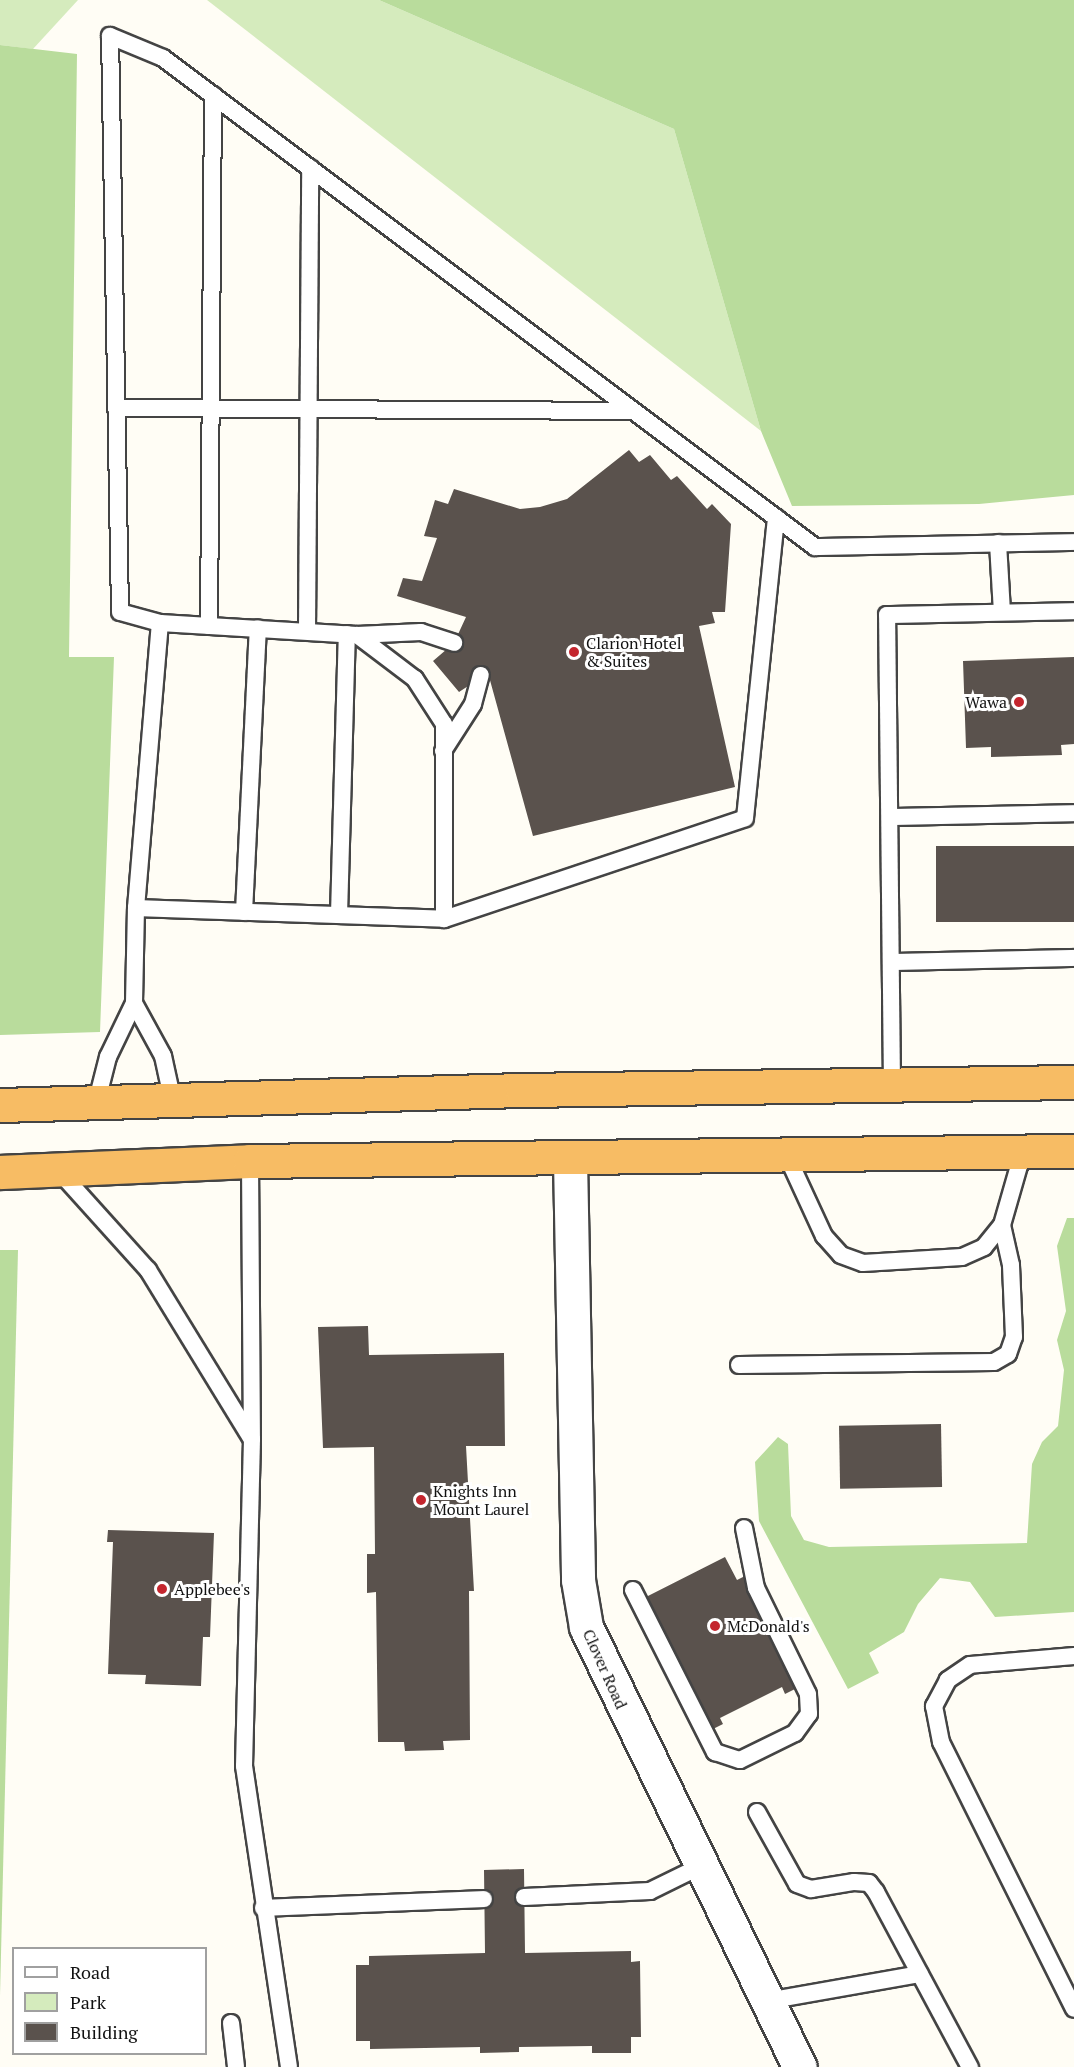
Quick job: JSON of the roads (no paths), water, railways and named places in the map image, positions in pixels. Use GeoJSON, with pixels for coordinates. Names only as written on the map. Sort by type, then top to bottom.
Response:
{"type":"FeatureCollection","features":[{"type":"Feature","properties":{"kind":"highway"},"geometry":{"type":"LineString","coordinates":[[0,1105],[892,1084],[1074,1082]]}},
{"type":"Feature","properties":{"kind":"highway"},"geometry":{"type":"LineString","coordinates":[[0,1172],[250,1161],[570,1159],[1074,1151]]}},
{"type":"Feature","properties":{"kind":"street","name":"Clover Road"},"geometry":{"type":"LineString","coordinates":[[570,1159],[582,1609],[594,1650],[800,2067]]}},
{"type":"Feature","properties":{"kind":"lane"},"geometry":{"type":"LineString","coordinates":[[454,643],[421,632],[352,634],[160,623],[120,612],[110,36],[163,57],[815,547],[1074,542]]}},
{"type":"Feature","properties":{"kind":"lane"},"geometry":{"type":"LineString","coordinates":[[208,626],[213,95]]}},
{"type":"Feature","properties":{"kind":"lane"},"geometry":{"type":"LineString","coordinates":[[307,631],[310,168]]}},
{"type":"Feature","properties":{"kind":"lane"},"geometry":{"type":"LineString","coordinates":[[116,408],[633,411]]}},
{"type":"Feature","properties":{"kind":"lane"},"geometry":{"type":"LineString","coordinates":[[136,908],[444,919],[745,818],[776,519]]}},
{"type":"Feature","properties":{"kind":"lane"},"geometry":{"type":"LineString","coordinates":[[998,543],[1002,612]]}},
{"type":"Feature","properties":{"kind":"lane"},"geometry":{"type":"LineString","coordinates":[[892,1084],[887,615],[1074,611]]}},
{"type":"Feature","properties":{"kind":"lane"},"geometry":{"type":"LineString","coordinates":[[96,1104],[108,1057],[134,1003],[136,908],[160,623]]}},
{"type":"Feature","properties":{"kind":"lane"},"geometry":{"type":"LineString","coordinates":[[244,912],[258,628]]}},
{"type":"Feature","properties":{"kind":"lane"},"geometry":{"type":"LineString","coordinates":[[352,634],[415,679],[444,724],[444,919]]}},
{"type":"Feature","properties":{"kind":"lane"},"geometry":{"type":"LineString","coordinates":[[339,915],[352,634]]}},
{"type":"Feature","properties":{"kind":"lane"},"geometry":{"type":"LineString","coordinates":[[443,752],[473,704],[481,675]]}},
{"type":"Feature","properties":{"kind":"lane"},"geometry":{"type":"LineString","coordinates":[[890,816],[1074,813]]}},
{"type":"Feature","properties":{"kind":"lane"},"geometry":{"type":"LineString","coordinates":[[891,962],[1074,958]]}},
{"type":"Feature","properties":{"kind":"lane"},"geometry":{"type":"LineString","coordinates":[[134,1003],[163,1056],[173,1102]]}},
{"type":"Feature","properties":{"kind":"lane"},"geometry":{"type":"LineString","coordinates":[[787,1156],[824,1236],[841,1255],[863,1263],[962,1257],[984,1247],[1002,1224],[1023,1152]]}},
{"type":"Feature","properties":{"kind":"lane"},"geometry":{"type":"LineString","coordinates":[[250,1161],[252,1439],[244,1766],[263,1908],[289,2067]]}},
{"type":"Feature","properties":{"kind":"lane"},"geometry":{"type":"LineString","coordinates":[[57,1169],[148,1270],[252,1439]]}},
{"type":"Feature","properties":{"kind":"lane"},"geometry":{"type":"LineString","coordinates":[[739,1365],[994,1362],[1008,1354],[1014,1337],[1011,1265],[1002,1224]]}},
{"type":"Feature","properties":{"kind":"lane"},"geometry":{"type":"LineString","coordinates":[[633,1590],[715,1752],[740,1760],[795,1733],[809,1713],[808,1694],[756,1588],[744,1528]]}},
{"type":"Feature","properties":{"kind":"lane"},"geometry":{"type":"LineString","coordinates":[[1074,1656],[970,1665],[948,1680],[934,1706],[941,1742],[1074,2009]]}},
{"type":"Feature","properties":{"kind":"lane"},"geometry":{"type":"LineString","coordinates":[[757,1812],[796,1884],[810,1889],[869,1883],[970,2067]]}},
{"type":"Feature","properties":{"kind":"lane"},"geometry":{"type":"LineString","coordinates":[[524,1897],[650,1891],[701,1866]]}},
{"type":"Feature","properties":{"kind":"lane"},"geometry":{"type":"LineString","coordinates":[[263,1908],[484,1899]]}},
{"type":"Feature","properties":{"kind":"lane"},"geometry":{"type":"LineString","coordinates":[[767,2001],[920,1974]]}},
{"type":"Feature","properties":{"kind":"lane"},"geometry":{"type":"LineString","coordinates":[[231,2023],[236,2067]]}},
{"type":"Feature","properties":{"kind":"place","name":"Clarion Hotel & Suites"},"geometry":{"type":"Point","coordinates":[574,652]}},
{"type":"Feature","properties":{"kind":"place","name":"Wawa"},"geometry":{"type":"Point","coordinates":[1019,702]}},
{"type":"Feature","properties":{"kind":"place","name":"Knights Inn Mount Laurel"},"geometry":{"type":"Point","coordinates":[421,1500]}},
{"type":"Feature","properties":{"kind":"place","name":"Applebee's"},"geometry":{"type":"Point","coordinates":[162,1589]}},
{"type":"Feature","properties":{"kind":"place","name":"McDonald's"},"geometry":{"type":"Point","coordinates":[715,1626]}}]}
